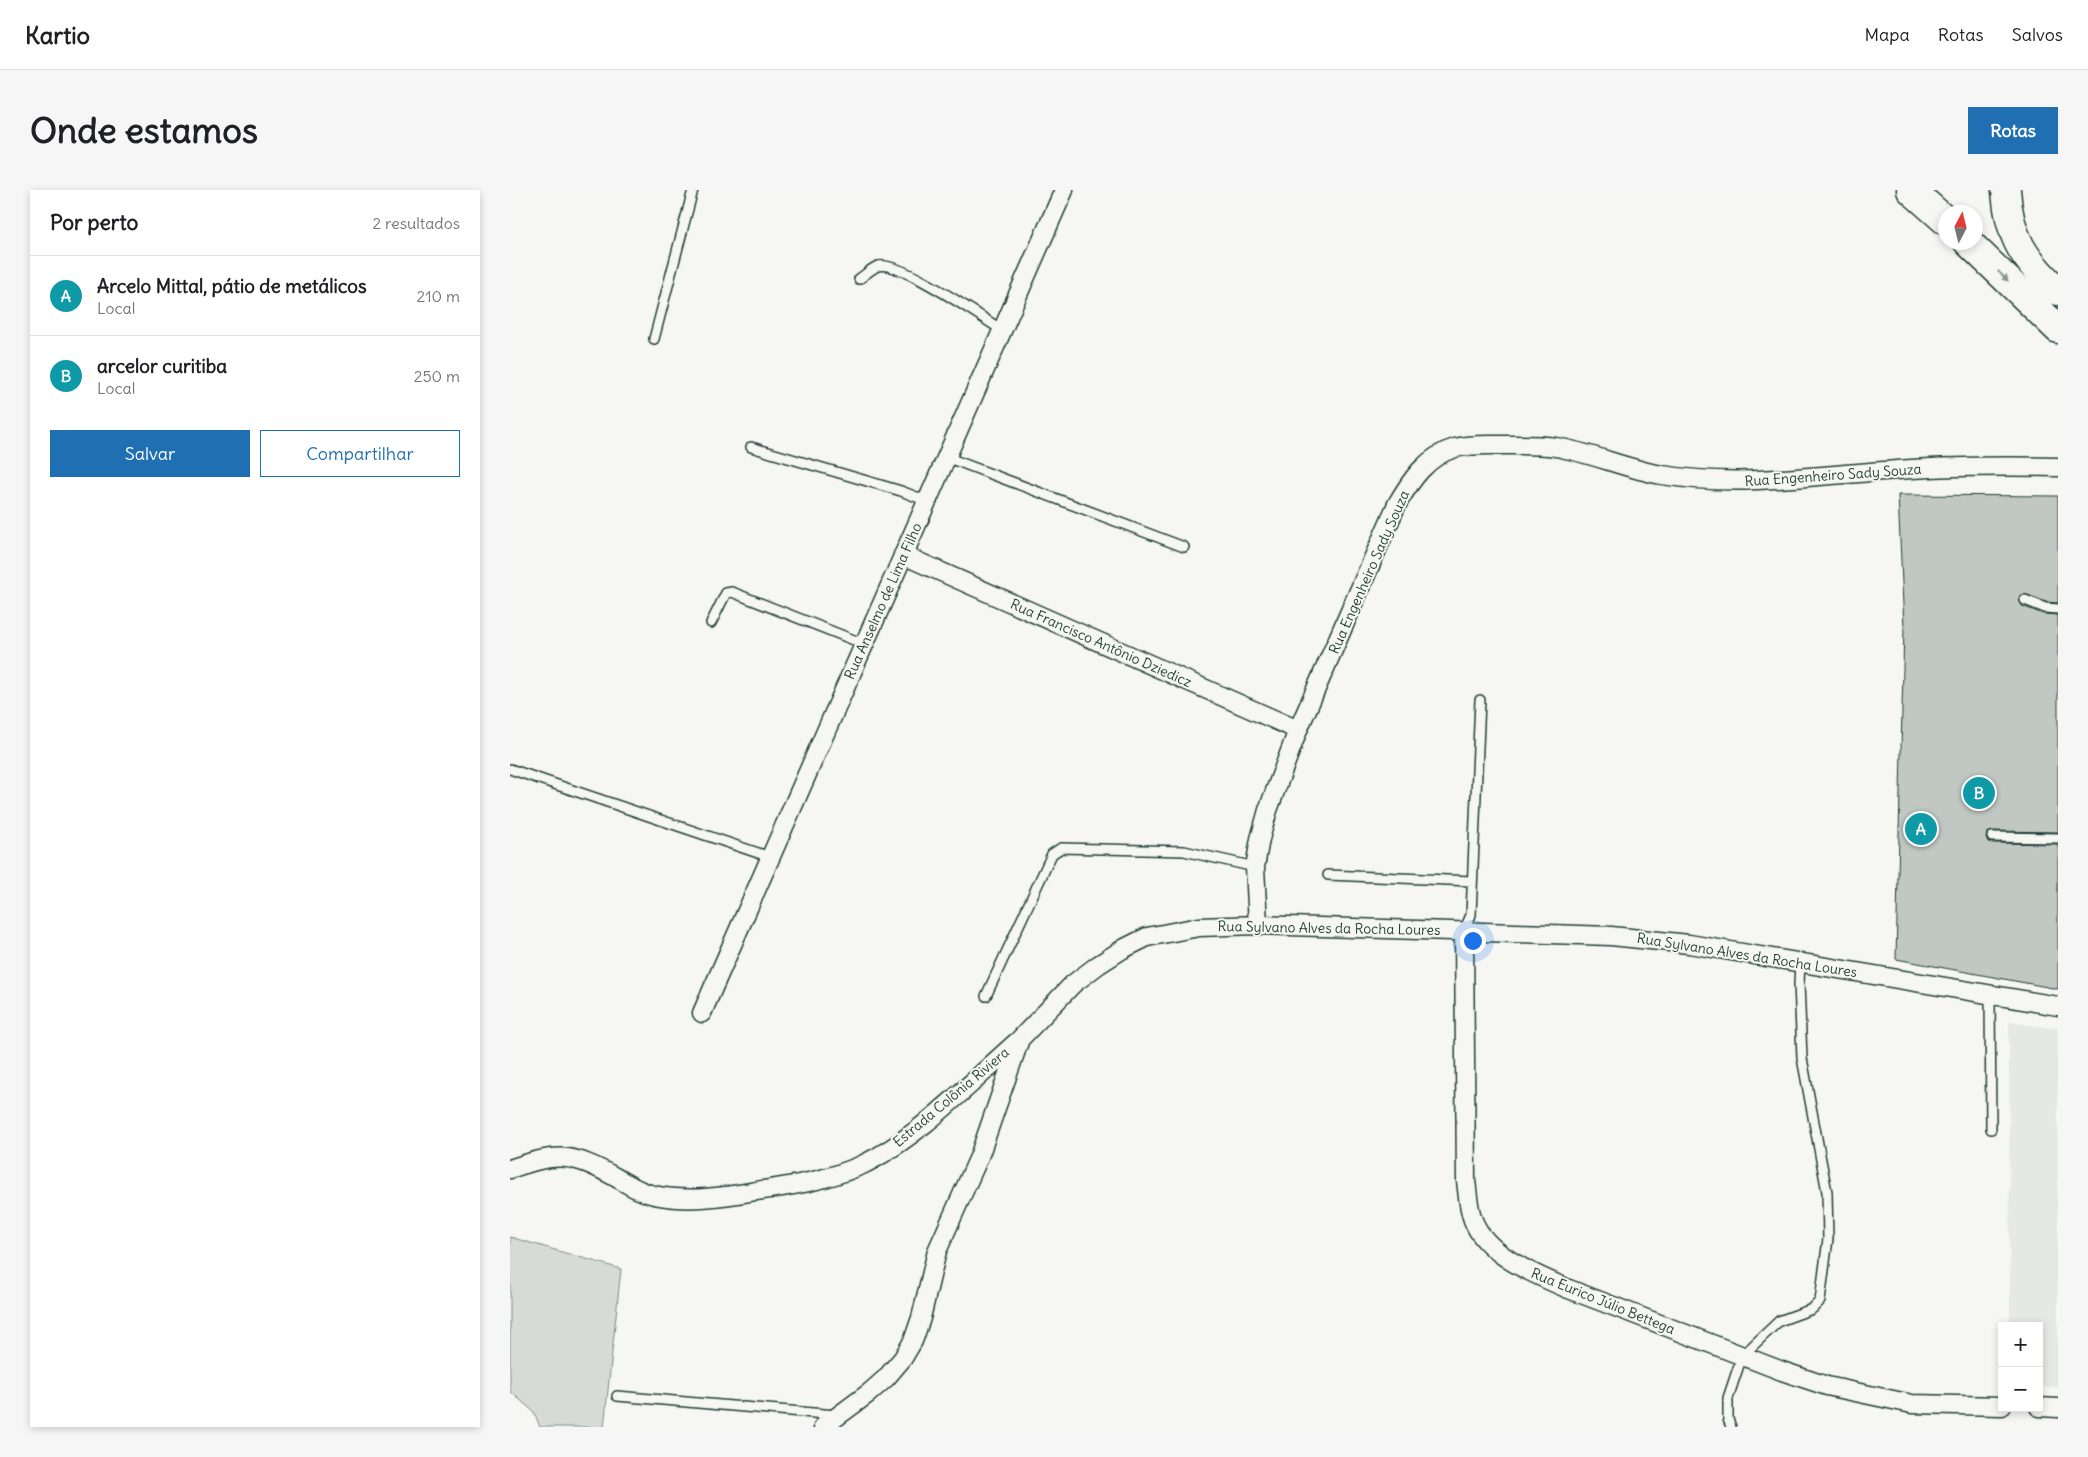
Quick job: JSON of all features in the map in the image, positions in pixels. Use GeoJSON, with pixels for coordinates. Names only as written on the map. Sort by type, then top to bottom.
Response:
{"type":"FeatureCollection","features":[{"type":"Feature","properties":{"kind":"highway"},"geometry":{"type":"LineString","coordinates":[[1911,190],[1938,214]]}},
{"type":"Feature","properties":{"kind":"highway"},"geometry":{"type":"LineString","coordinates":[[2006,190],[2011,225],[2020,248],[2032,265],[2058,291]]}},
{"type":"Feature","properties":{"kind":"highway"},"geometry":{"type":"LineString","coordinates":[[1976,250],[2058,329]]}},
{"type":"Feature","properties":{"kind":"street","name":"Rua Anselmo de Lima Filho"},"geometry":{"type":"LineString","coordinates":[[702,1013],[1064,190]]}},
{"type":"Feature","properties":{"kind":"street","name":"Rua Engenheiro Sady Souza"},"geometry":{"type":"LineString","coordinates":[[1258,925],[1255,867],[1260,839],[1268,810],[1298,730],[1397,504],[1421,468],[1436,456],[1454,448],[1471,445],[1531,444],[1555,447],[1635,470],[1662,475],[1744,481],[1781,481],[1887,470],[1944,467],[2058,467]]}},
{"type":"Feature","properties":{"kind":"street","name":"Rua Francisco Antônio Dziedicz"},"geometry":{"type":"LineString","coordinates":[[903,555],[1298,730]]}},
{"type":"Feature","properties":{"kind":"street","name":"Rua Sylvano Alves da Rocha Loures"},"geometry":{"type":"LineString","coordinates":[[823,1427],[870,1393],[903,1358],[921,1318],[938,1251],[979,1157],[1020,1039],[1055,1001],[1086,974],[1123,949],[1147,937],[1199,927],[1258,925],[1611,936],[1663,940],[2058,1006]]}},
{"type":"Feature","properties":{"kind":"street","name":"Rua Eurico Júlio Bettega"},"geometry":{"type":"LineString","coordinates":[[1464,931],[1466,1181],[1469,1205],[1474,1222],[1485,1238],[1499,1252],[1537,1276],[1804,1379],[1890,1400],[1937,1405],[1998,1406]]}},
{"type":"Feature","properties":{"kind":"street","name":"Estrada Colônia Riviera"},"geometry":{"type":"LineString","coordinates":[[510,1169],[546,1158],[562,1156],[578,1158],[638,1190],[672,1198],[704,1198],[816,1181],[861,1165],[900,1142],[1020,1039]]}},
{"type":"Feature","properties":{"kind":"street"},"geometry":{"type":"LineString","coordinates":[[2043,1407],[2058,1408]]}},
{"type":"Feature","properties":{"kind":"lane"},"geometry":{"type":"LineString","coordinates":[[654,340],[693,190]]}},
{"type":"Feature","properties":{"kind":"lane"},"geometry":{"type":"LineString","coordinates":[[859,279],[879,266],[892,267],[920,279],[1002,330]]}},
{"type":"Feature","properties":{"kind":"lane"},"geometry":{"type":"LineString","coordinates":[[752,447],[901,491],[927,501]]}},
{"type":"Feature","properties":{"kind":"lane"},"geometry":{"type":"LineString","coordinates":[[946,457],[1184,547]]}},
{"type":"Feature","properties":{"kind":"lane"},"geometry":{"type":"LineString","coordinates":[[711,623],[723,597],[726,593],[732,592],[864,644]]}},
{"type":"Feature","properties":{"kind":"lane"},"geometry":{"type":"LineString","coordinates":[[2025,600],[2045,608],[2058,610]]}},
{"type":"Feature","properties":{"kind":"lane"},"geometry":{"type":"LineString","coordinates":[[1464,931],[1471,916],[1480,700]]}},
{"type":"Feature","properties":{"kind":"lane"},"geometry":{"type":"LineString","coordinates":[[510,768],[770,857]]}},
{"type":"Feature","properties":{"kind":"lane"},"geometry":{"type":"LineString","coordinates":[[1992,838],[2058,838]]}},
{"type":"Feature","properties":{"kind":"lane"},"geometry":{"type":"LineString","coordinates":[[986,996],[1052,854],[1061,848],[1184,851],[1255,867]]}},
{"type":"Feature","properties":{"kind":"lane"},"geometry":{"type":"LineString","coordinates":[[1328,875],[1472,881]]}},
{"type":"Feature","properties":{"kind":"lane"},"geometry":{"type":"LineString","coordinates":[[1731,1427],[1728,1419],[1728,1398],[1742,1356],[1779,1321],[1812,1309],[1820,1301],[1828,1239],[1827,1192],[1802,1058],[1800,963]]}},
{"type":"Feature","properties":{"kind":"lane"},"geometry":{"type":"LineString","coordinates":[[1990,994],[1991,1129]]}},
{"type":"Feature","properties":{"kind":"lane"},"geometry":{"type":"LineString","coordinates":[[617,1396],[839,1416]]}},
{"type":"Feature","properties":{"kind":"shaded area"},"geometry":{"type":"Polygon","coordinates":[[[2009,1022],[2058,1029],[2058,1387],[2043,1387],[2043,1322],[2010,1322],[2009,1022]]]}},
{"type":"Feature","properties":{"kind":"shaded area"},"geometry":{"type":"Polygon","coordinates":[[[510,1237],[621,1269],[604,1427],[540,1427],[534,1412],[510,1391],[510,1237]]]}},
{"type":"Feature","properties":{"kind":"building"},"geometry":{"type":"Polygon","coordinates":[[[1898,495],[2058,496],[2058,603],[2046,602],[2025,594],[2021,595],[2019,600],[2022,606],[2043,614],[2058,615],[2058,832],[1992,831],[1987,833],[1986,837],[1988,842],[1992,843],[2058,844],[2058,989],[1896,959],[1904,627],[1898,495]]]}},
{"type":"Feature","properties":{"kind":"place","name":"arcelor curitiba"},"geometry":{"type":"Point","coordinates":[1979,793]}},
{"type":"Feature","properties":{"kind":"place","name":"Arcelo Mittal, pátio de metálicos"},"geometry":{"type":"Point","coordinates":[1921,829]}}]}
